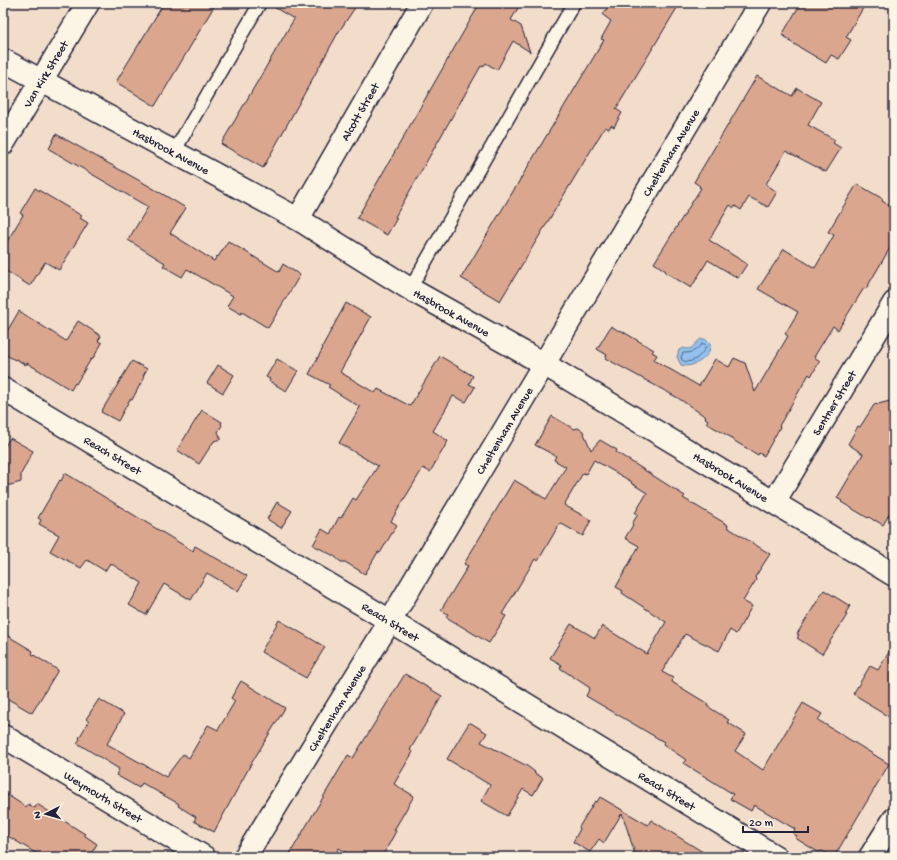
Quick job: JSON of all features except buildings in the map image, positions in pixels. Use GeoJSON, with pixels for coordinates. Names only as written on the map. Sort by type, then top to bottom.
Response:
{"type":"FeatureCollection","features":[{"type":"Feature","properties":{"kind":"street","name":"Van Kirk Street"},"geometry":{"type":"LineString","coordinates":[[3,144],[88,3]]}},
{"type":"Feature","properties":{"kind":"street","name":"Alcott Street"},"geometry":{"type":"LineString","coordinates":[[298,219],[422,3]]}},
{"type":"Feature","properties":{"kind":"street","name":"Cheltenham Avenue"},"geometry":{"type":"LineString","coordinates":[[245,857],[390,621],[760,3]]}},
{"type":"Feature","properties":{"kind":"street","name":"Hasbrook Avenue"},"geometry":{"type":"LineString","coordinates":[[3,60],[298,219],[410,289],[544,364],[894,575]]}},
{"type":"Feature","properties":{"kind":"street","name":"Sentner Street"},"geometry":{"type":"LineString","coordinates":[[774,502],[894,302]]}},
{"type":"Feature","properties":{"kind":"street","name":"Reach Street"},"geometry":{"type":"LineString","coordinates":[[3,389],[390,621],[776,857]]}},
{"type":"Feature","properties":{"kind":"street","name":"Weymouth Street"},"geometry":{"type":"LineString","coordinates":[[3,736],[204,857]]}},
{"type":"Feature","properties":{"kind":"street"},"geometry":{"type":"LineString","coordinates":[[870,857],[894,819]]}},
{"type":"Feature","properties":{"kind":"lane"},"geometry":{"type":"LineString","coordinates":[[174,152],[260,3]]}},
{"type":"Feature","properties":{"kind":"lane"},"geometry":{"type":"LineString","coordinates":[[410,289],[574,3]]}},
{"type":"Feature","properties":{"kind":"water"},"geometry":{"type":"Polygon","coordinates":[[[701,339],[705,339],[710,344],[710,349],[705,357],[696,364],[685,366],[681,365],[677,357],[679,350],[683,348],[691,348],[701,339]]]}}]}
